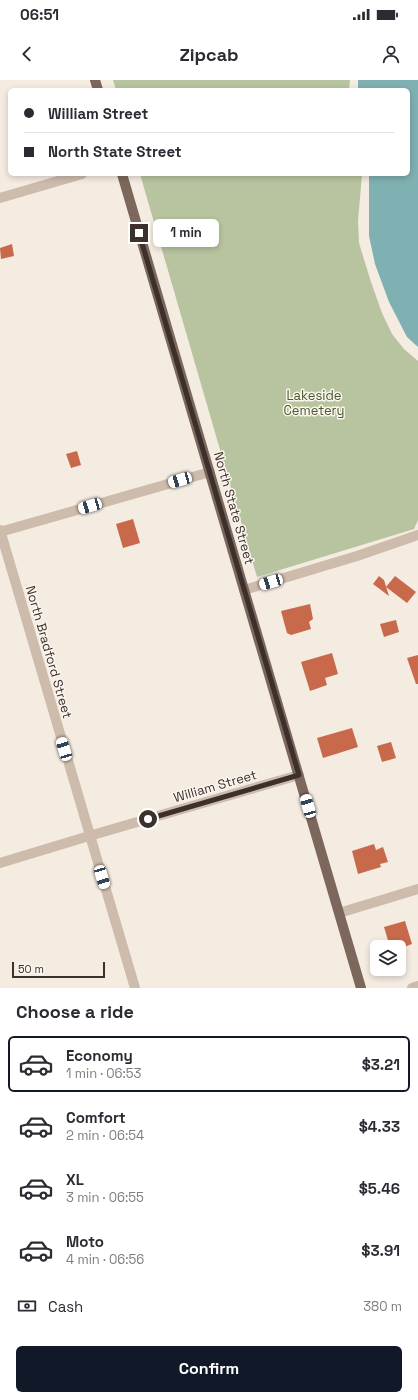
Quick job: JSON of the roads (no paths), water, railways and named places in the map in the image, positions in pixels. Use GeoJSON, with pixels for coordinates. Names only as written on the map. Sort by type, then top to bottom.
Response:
{"type":"FeatureCollection","features":[{"type":"Feature","properties":{"kind":"main road","name":"North State Street"},"geometry":{"type":"LineString","coordinates":[[123,176],[361,988]]}},
{"type":"Feature","properties":{"kind":"street"},"geometry":{"type":"LineString","coordinates":[[0,198],[75,176]]}},
{"type":"Feature","properties":{"kind":"street"},"geometry":{"type":"LineString","coordinates":[[0,532],[210,472]]}},
{"type":"Feature","properties":{"kind":"street","name":"North Bradford Street"},"geometry":{"type":"LineString","coordinates":[[0,532],[135,988]]}},
{"type":"Feature","properties":{"kind":"street"},"geometry":{"type":"LineString","coordinates":[[244,590],[357,556],[418,535]]}},
{"type":"Feature","properties":{"kind":"street","name":"William Street"},"geometry":{"type":"LineString","coordinates":[[0,863],[299,775]]}},
{"type":"Feature","properties":{"kind":"street"},"geometry":{"type":"LineString","coordinates":[[339,913],[418,889]]}},
{"type":"Feature","properties":{"kind":"street"},"geometry":{"type":"LineString","coordinates":[[412,988],[418,986]]}},
{"type":"Feature","properties":{"kind":"water"},"geometry":{"type":"Polygon","coordinates":[[[358,80],[418,80],[418,347],[407,337],[389,302],[375,264],[369,236],[369,176],[410,176],[410,88],[358,88],[358,80]]]}},
{"type":"Feature","properties":{"kind":"park label","name":"Lakeside Cemetery"},"geometry":{"type":"Point","coordinates":[314,402]}}]}
